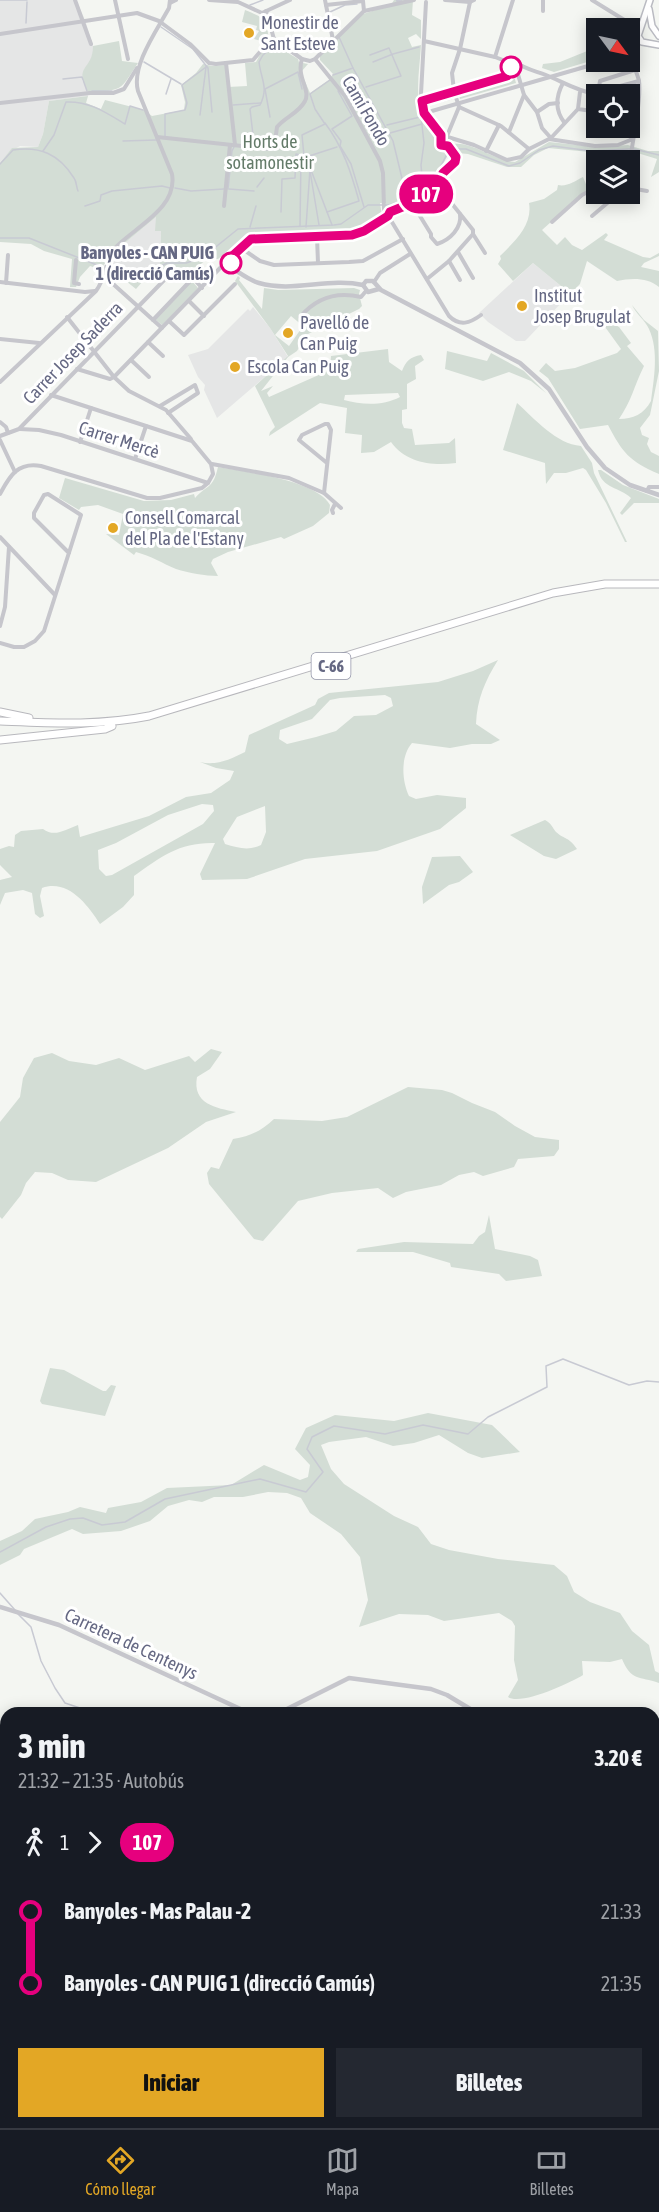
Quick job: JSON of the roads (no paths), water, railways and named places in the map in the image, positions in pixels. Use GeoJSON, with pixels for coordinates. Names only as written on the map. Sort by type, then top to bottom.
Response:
{"type":"FeatureCollection","features":[{"type":"Feature","properties":{"kind":"highway","name":"C-66"},"geometry":{"type":"LineString","coordinates":[[0,723],[69,728],[112,724],[172,714],[551,598],[602,589],[659,586]]}},
{"type":"Feature","properties":{"kind":"highway"},"geometry":{"type":"LineString","coordinates":[[0,712],[44,720],[104,720],[112,724],[105,729],[0,740]]}},
{"type":"Feature","properties":{"kind":"main road"},"geometry":{"type":"LineString","coordinates":[[640,31],[650,2]]}},
{"type":"Feature","properties":{"kind":"main road"},"geometry":{"type":"LineString","coordinates":[[648,43],[654,40],[657,34],[652,27],[650,2]]}},
{"type":"Feature","properties":{"kind":"main road"},"geometry":{"type":"LineString","coordinates":[[641,27],[652,27]]}},
{"type":"Feature","properties":{"kind":"main road"},"geometry":{"type":"LineString","coordinates":[[640,40],[659,45]]}},
{"type":"Feature","properties":{"kind":"street"},"geometry":{"type":"LineString","coordinates":[[75,0],[91,44]]}},
{"type":"Feature","properties":{"kind":"street"},"geometry":{"type":"LineString","coordinates":[[115,0],[128,59]]}},
{"type":"Feature","properties":{"kind":"street"},"geometry":{"type":"LineString","coordinates":[[0,103],[90,93],[113,93],[124,89],[139,65],[170,2],[176,0]]}},
{"type":"Feature","properties":{"kind":"street"},"geometry":{"type":"LineString","coordinates":[[209,0],[243,4],[264,12],[290,0]]}},
{"type":"Feature","properties":{"kind":"street"},"geometry":{"type":"LineString","coordinates":[[264,12],[274,39],[302,59],[310,61],[315,59],[364,11],[414,0]]}},
{"type":"Feature","properties":{"kind":"street"},"geometry":{"type":"LineString","coordinates":[[103,378],[114,377],[202,288],[222,266],[223,260],[229,259],[251,239],[358,234],[388,216],[390,212],[412,203],[437,185],[443,173],[456,159],[444,137],[424,113],[422,101],[427,0]]}},
{"type":"Feature","properties":{"kind":"street"},"geometry":{"type":"LineString","coordinates":[[444,0],[472,1],[452,73],[454,91],[459,105],[499,125],[529,149]]}},
{"type":"Feature","properties":{"kind":"street"},"geometry":{"type":"LineString","coordinates":[[495,57],[513,0]]}},
{"type":"Feature","properties":{"kind":"street"},"geometry":{"type":"LineString","coordinates":[[543,0],[543,11]]}},
{"type":"Feature","properties":{"kind":"street"},"geometry":{"type":"LineString","coordinates":[[592,0],[641,27]]}},
{"type":"Feature","properties":{"kind":"street"},"geometry":{"type":"LineString","coordinates":[[333,40],[326,3],[363,1],[364,11]]}},
{"type":"Feature","properties":{"kind":"street"},"geometry":{"type":"LineString","coordinates":[[0,34],[137,13],[161,23],[190,44],[210,63],[253,60],[274,39]]}},
{"type":"Feature","properties":{"kind":"street"},"geometry":{"type":"LineString","coordinates":[[422,101],[507,76],[517,69],[518,63],[513,64],[495,57],[424,41]]}},
{"type":"Feature","properties":{"kind":"street"},"geometry":{"type":"LineString","coordinates":[[157,137],[266,150],[273,146],[277,127],[299,110],[306,100],[299,69],[302,59]]}},
{"type":"Feature","properties":{"kind":"street","name":"Camí Fondo"},"geometry":{"type":"LineString","coordinates":[[315,59],[345,96],[380,161],[383,173],[384,209],[388,216]]}},
{"type":"Feature","properties":{"kind":"street"},"geometry":{"type":"LineString","coordinates":[[224,206],[233,145],[226,63]]}},
{"type":"Feature","properties":{"kind":"street"},"geometry":{"type":"LineString","coordinates":[[513,64],[517,69],[524,95],[537,112],[542,128],[550,138],[595,146],[618,144],[633,139]]}},
{"type":"Feature","properties":{"kind":"street"},"geometry":{"type":"LineString","coordinates":[[0,382],[96,291],[116,246],[164,205],[171,193],[172,174],[137,88],[136,76],[139,65]]}},
{"type":"Feature","properties":{"kind":"street"},"geometry":{"type":"LineString","coordinates":[[424,113],[459,105],[586,66]]}},
{"type":"Feature","properties":{"kind":"street"},"geometry":{"type":"LineString","coordinates":[[517,69],[549,76],[580,92],[586,92]]}},
{"type":"Feature","properties":{"kind":"street"},"geometry":{"type":"LineString","coordinates":[[599,84],[600,81],[629,72]]}},
{"type":"Feature","properties":{"kind":"street"},"geometry":{"type":"LineString","coordinates":[[632,150],[639,81],[636,72]]}},
{"type":"Feature","properties":{"kind":"street"},"geometry":{"type":"LineString","coordinates":[[628,84],[639,81]]}},
{"type":"Feature","properties":{"kind":"street"},"geometry":{"type":"LineString","coordinates":[[563,83],[558,103],[559,113],[564,122]]}},
{"type":"Feature","properties":{"kind":"street"},"geometry":{"type":"LineString","coordinates":[[444,137],[474,145],[510,160],[521,157],[529,149],[550,138],[578,109],[580,92]]}},
{"type":"Feature","properties":{"kind":"street"},"geometry":{"type":"LineString","coordinates":[[509,132],[524,95]]}},
{"type":"Feature","properties":{"kind":"street"},"geometry":{"type":"LineString","coordinates":[[537,112],[549,104],[558,103]]}},
{"type":"Feature","properties":{"kind":"street"},"geometry":{"type":"LineString","coordinates":[[448,146],[442,146],[444,137],[459,105]]}},
{"type":"Feature","properties":{"kind":"street"},"geometry":{"type":"LineString","coordinates":[[578,109],[586,110]]}},
{"type":"Feature","properties":{"kind":"street"},"geometry":{"type":"LineString","coordinates":[[486,151],[499,125]]}},
{"type":"Feature","properties":{"kind":"street"},"geometry":{"type":"LineString","coordinates":[[437,185],[473,230],[484,253]]}},
{"type":"Feature","properties":{"kind":"street"},"geometry":{"type":"LineString","coordinates":[[640,190],[647,191]]}},
{"type":"Feature","properties":{"kind":"street"},"geometry":{"type":"LineString","coordinates":[[552,222],[586,193]]}},
{"type":"Feature","properties":{"kind":"street"},"geometry":{"type":"LineString","coordinates":[[412,203],[437,244],[446,240],[460,223],[460,214]]}},
{"type":"Feature","properties":{"kind":"street"},"geometry":{"type":"LineString","coordinates":[[592,216],[606,204]]}},
{"type":"Feature","properties":{"kind":"street"},"geometry":{"type":"LineString","coordinates":[[388,216],[453,320],[463,324],[469,323],[481,315]]}},
{"type":"Feature","properties":{"kind":"street"},"geometry":{"type":"LineString","coordinates":[[427,279],[449,261],[473,234]]}},
{"type":"Feature","properties":{"kind":"street"},"geometry":{"type":"LineString","coordinates":[[317,237],[318,263]]}},
{"type":"Feature","properties":{"kind":"street"},"geometry":{"type":"LineString","coordinates":[[242,248],[260,261],[274,265],[363,261],[403,239]]}},
{"type":"Feature","properties":{"kind":"street"},"geometry":{"type":"LineString","coordinates":[[458,252],[473,278]]}},
{"type":"Feature","properties":{"kind":"street"},"geometry":{"type":"LineString","coordinates":[[300,317],[313,304],[326,297],[340,294],[361,297],[366,291],[376,286],[380,273],[411,254]]}},
{"type":"Feature","properties":{"kind":"street"},"geometry":{"type":"LineString","coordinates":[[6,283],[8,255]]}},
{"type":"Feature","properties":{"kind":"street"},"geometry":{"type":"LineString","coordinates":[[229,259],[230,267]]}},
{"type":"Feature","properties":{"kind":"street"},"geometry":{"type":"LineString","coordinates":[[76,260],[74,283],[79,284]]}},
{"type":"Feature","properties":{"kind":"street"},"geometry":{"type":"LineString","coordinates":[[449,261],[460,280]]}},
{"type":"Feature","properties":{"kind":"street"},"geometry":{"type":"LineString","coordinates":[[222,266],[230,267],[257,282],[271,285],[363,285],[368,280],[504,353],[528,369],[549,389],[600,464],[623,482],[659,495]]}},
{"type":"Feature","properties":{"kind":"street","name":"Carrer Josep Saderra"},"geometry":{"type":"LineString","coordinates":[[19,429],[172,272]]}},
{"type":"Feature","properties":{"kind":"street"},"geometry":{"type":"LineString","coordinates":[[153,320],[193,278],[202,288]]}},
{"type":"Feature","properties":{"kind":"street"},"geometry":{"type":"LineString","coordinates":[[102,280],[112,283],[162,328]]}},
{"type":"Feature","properties":{"kind":"street"},"geometry":{"type":"LineString","coordinates":[[0,282],[85,292],[96,291]]}},
{"type":"Feature","properties":{"kind":"street"},"geometry":{"type":"LineString","coordinates":[[169,321],[184,335],[235,284]]}},
{"type":"Feature","properties":{"kind":"street"},"geometry":{"type":"LineString","coordinates":[[363,285],[366,291]]}},
{"type":"Feature","properties":{"kind":"street"},"geometry":{"type":"LineString","coordinates":[[85,292],[87,299]]}},
{"type":"Feature","properties":{"kind":"street"},"geometry":{"type":"LineString","coordinates":[[189,301],[204,315]]}},
{"type":"Feature","properties":{"kind":"street"},"geometry":{"type":"LineString","coordinates":[[0,494],[15,472],[25,465],[41,466],[147,498],[160,498],[200,489],[208,483],[213,474],[211,464],[168,413],[160,406],[129,391],[114,377],[67,317]]}},
{"type":"Feature","properties":{"kind":"street"},"geometry":{"type":"LineString","coordinates":[[0,339],[40,343]]}},
{"type":"Feature","properties":{"kind":"street"},"geometry":{"type":"LineString","coordinates":[[148,342],[163,356]]}},
{"type":"Feature","properties":{"kind":"street"},"geometry":{"type":"LineString","coordinates":[[130,360],[149,377]]}},
{"type":"Feature","properties":{"kind":"street"},"geometry":{"type":"LineString","coordinates":[[77,369],[121,383]]}},
{"type":"Feature","properties":{"kind":"street"},"geometry":{"type":"LineString","coordinates":[[103,378],[108,369]]}},
{"type":"Feature","properties":{"kind":"street"},"geometry":{"type":"LineString","coordinates":[[160,406],[195,385],[198,393],[168,413]]}},
{"type":"Feature","properties":{"kind":"street"},"geometry":{"type":"LineString","coordinates":[[51,395],[192,441]]}},
{"type":"Feature","properties":{"kind":"street"},"geometry":{"type":"LineString","coordinates":[[80,442],[91,408]]}},
{"type":"Feature","properties":{"kind":"street"},"geometry":{"type":"LineString","coordinates":[[0,422],[6,427],[8,433]]}},
{"type":"Feature","properties":{"kind":"street"},"geometry":{"type":"LineString","coordinates":[[324,493],[332,430],[328,424],[325,424],[302,435],[299,440],[327,463]]}},
{"type":"Feature","properties":{"kind":"street"},"geometry":{"type":"LineString","coordinates":[[86,426],[141,444]]}},
{"type":"Feature","properties":{"kind":"street"},"geometry":{"type":"LineString","coordinates":[[135,460],[146,426]]}},
{"type":"Feature","properties":{"kind":"street"},"geometry":{"type":"LineString","coordinates":[[15,472],[0,438],[19,429]]}},
{"type":"Feature","properties":{"kind":"street","name":"Carrer Mercè"},"geometry":{"type":"LineString","coordinates":[[19,429],[49,432],[208,483]]}},
{"type":"Feature","properties":{"kind":"street"},"geometry":{"type":"LineString","coordinates":[[211,464],[290,478],[324,493],[340,508]]}},
{"type":"Feature","properties":{"kind":"street"},"geometry":{"type":"LineString","coordinates":[[646,491],[649,488],[659,488]]}},
{"type":"Feature","properties":{"kind":"street"},"geometry":{"type":"LineString","coordinates":[[0,643],[20,648],[35,641],[44,631],[55,594],[69,553],[81,514],[48,494],[44,495],[34,513],[34,519],[69,553]]}},
{"type":"Feature","properties":{"kind":"street"},"geometry":{"type":"LineString","coordinates":[[333,513],[335,504]]}},
{"type":"Feature","properties":{"kind":"street"},"geometry":{"type":"LineString","coordinates":[[0,537],[55,594]]}},
{"type":"Feature","properties":{"kind":"street"},"geometry":{"type":"LineString","coordinates":[[0,626],[5,607],[9,547]]}},
{"type":"Feature","properties":{"kind":"street"},"geometry":{"type":"LineString","coordinates":[[0,605],[5,607]]}},
{"type":"Feature","properties":{"kind":"street","name":"Carretera de Centenys"},"geometry":{"type":"LineString","coordinates":[[0,1606],[59,1625],[236,1707]]}},
{"type":"Feature","properties":{"kind":"street"},"geometry":{"type":"LineString","coordinates":[[291,1707],[350,1678],[431,1689],[467,1707]]}},
{"type":"Feature","properties":{"kind":"waterway"},"geometry":{"type":"LineString","coordinates":[[0,0],[27,0]]}},
{"type":"Feature","properties":{"kind":"waterway"},"geometry":{"type":"LineString","coordinates":[[250,5],[263,0]]}},
{"type":"Feature","properties":{"kind":"waterway"},"geometry":{"type":"LineString","coordinates":[[26,23],[27,2]]}},
{"type":"Feature","properties":{"kind":"waterway"},"geometry":{"type":"LineString","coordinates":[[330,12],[345,5],[357,4]]}},
{"type":"Feature","properties":{"kind":"waterway"},"geometry":{"type":"LineString","coordinates":[[161,27],[193,49],[208,68],[212,112]]}},
{"type":"Feature","properties":{"kind":"waterway"},"geometry":{"type":"LineString","coordinates":[[333,75],[353,68],[339,37]]}},
{"type":"Feature","properties":{"kind":"waterway"},"geometry":{"type":"LineString","coordinates":[[257,145],[253,135],[250,109],[260,105],[263,99],[264,84],[259,62],[263,55],[276,44]]}},
{"type":"Feature","properties":{"kind":"waterway"},"geometry":{"type":"LineString","coordinates":[[373,62],[419,47]]}},
{"type":"Feature","properties":{"kind":"waterway"},"geometry":{"type":"LineString","coordinates":[[366,87],[401,76],[389,48],[370,55]]}},
{"type":"Feature","properties":{"kind":"waterway"},"geometry":{"type":"LineString","coordinates":[[144,62],[181,84]]}},
{"type":"Feature","properties":{"kind":"waterway"},"geometry":{"type":"LineString","coordinates":[[200,115],[206,67]]}},
{"type":"Feature","properties":{"kind":"waterway"},"geometry":{"type":"LineString","coordinates":[[165,136],[165,114],[185,110],[187,103],[182,85],[206,67]]}},
{"type":"Feature","properties":{"kind":"waterway"},"geometry":{"type":"LineString","coordinates":[[353,68],[393,141],[407,199]]}},
{"type":"Feature","properties":{"kind":"waterway"},"geometry":{"type":"LineString","coordinates":[[270,117],[265,89],[298,72],[302,89]]}},
{"type":"Feature","properties":{"kind":"waterway"},"geometry":{"type":"LineString","coordinates":[[63,79],[82,77],[87,91]]}},
{"type":"Feature","properties":{"kind":"waterway"},"geometry":{"type":"LineString","coordinates":[[166,94],[171,79]]}},
{"type":"Feature","properties":{"kind":"waterway"},"geometry":{"type":"LineString","coordinates":[[281,212],[282,179],[295,178],[296,154],[304,156],[302,135],[325,124],[315,109],[310,94],[330,80]]}},
{"type":"Feature","properties":{"kind":"waterway"},"geometry":{"type":"LineString","coordinates":[[92,91],[112,91]]}},
{"type":"Feature","properties":{"kind":"waterway"},"geometry":{"type":"LineString","coordinates":[[338,91],[352,116],[332,129],[341,141],[340,146],[351,164],[364,207]]}},
{"type":"Feature","properties":{"kind":"waterway"},"geometry":{"type":"LineString","coordinates":[[431,104],[451,99]]}},
{"type":"Feature","properties":{"kind":"waterway"},"geometry":{"type":"LineString","coordinates":[[43,151],[54,135],[66,102],[90,105],[125,124],[130,106],[143,110]]}},
{"type":"Feature","properties":{"kind":"waterway"},"geometry":{"type":"LineString","coordinates":[[233,105],[261,103]]}},
{"type":"Feature","properties":{"kind":"waterway"},"geometry":{"type":"LineString","coordinates":[[420,108],[424,143],[421,165],[423,187]]}},
{"type":"Feature","properties":{"kind":"waterway"},"geometry":{"type":"LineString","coordinates":[[387,125],[420,117]]}},
{"type":"Feature","properties":{"kind":"waterway"},"geometry":{"type":"LineString","coordinates":[[325,123],[346,160],[359,201],[327,212]]}},
{"type":"Feature","properties":{"kind":"waterway"},"geometry":{"type":"LineString","coordinates":[[390,133],[422,124]]}},
{"type":"Feature","properties":{"kind":"waterway"},"geometry":{"type":"LineString","coordinates":[[123,141],[156,140]]}},
{"type":"Feature","properties":{"kind":"waterway"},"geometry":{"type":"LineString","coordinates":[[0,238],[29,238],[112,271],[142,276],[167,263],[186,263],[202,258],[238,229],[341,224],[368,205],[389,205],[411,198],[433,181],[447,154],[454,149],[466,149],[509,166],[520,163],[539,150],[553,146],[591,151],[630,149]]}},
{"type":"Feature","properties":{"kind":"waterway"},"geometry":{"type":"LineString","coordinates":[[228,189],[234,147]]}},
{"type":"Feature","properties":{"kind":"waterway"},"geometry":{"type":"LineString","coordinates":[[332,225],[306,157],[337,147]]}},
{"type":"Feature","properties":{"kind":"waterway"},"geometry":{"type":"LineString","coordinates":[[634,149],[659,155]]}},
{"type":"Feature","properties":{"kind":"waterway"},"geometry":{"type":"LineString","coordinates":[[0,164],[13,150],[40,151],[62,163],[75,180],[78,191]]}},
{"type":"Feature","properties":{"kind":"waterway"},"geometry":{"type":"LineString","coordinates":[[300,226],[301,156]]}},
{"type":"Feature","properties":{"kind":"waterway"},"geometry":{"type":"LineString","coordinates":[[306,227],[310,169]]}},
{"type":"Feature","properties":{"kind":"waterway"},"geometry":{"type":"LineString","coordinates":[[310,171],[319,225]]}},
{"type":"Feature","properties":{"kind":"waterway"},"geometry":{"type":"LineString","coordinates":[[257,187],[264,178]]}},
{"type":"Feature","properties":{"kind":"waterway"},"geometry":{"type":"LineString","coordinates":[[85,206],[100,201],[101,195],[112,191],[162,186],[170,188]]}},
{"type":"Feature","properties":{"kind":"waterway"},"geometry":{"type":"LineString","coordinates":[[175,188],[191,191],[224,189]]}},
{"type":"Feature","properties":{"kind":"waterway"},"geometry":{"type":"LineString","coordinates":[[229,189],[254,191]]}},
{"type":"Feature","properties":{"kind":"waterway"},"geometry":{"type":"LineString","coordinates":[[250,227],[256,206]]}},
{"type":"Feature","properties":{"kind":"waterway"},"geometry":{"type":"LineString","coordinates":[[0,1552],[46,1527],[70,1519],[83,1518],[102,1525],[125,1522],[165,1499],[260,1479],[306,1492],[323,1472],[307,1449],[312,1437],[334,1426],[385,1434],[423,1425],[468,1434],[488,1417],[547,1387],[546,1366],[563,1359],[629,1385],[647,1381],[659,1382]]}},
{"type":"Feature","properties":{"kind":"waterway"},"geometry":{"type":"LineString","coordinates":[[0,1593],[15,1610]]}},
{"type":"Feature","properties":{"kind":"waterway"},"geometry":{"type":"LineString","coordinates":[[18,1614],[31,1627],[41,1661],[55,1688],[65,1703],[77,1707]]}},
{"type":"Feature","properties":{"kind":"place","name":"Monestir de Sant Esteve"},"geometry":{"type":"Point","coordinates":[249,33]}},
{"type":"Feature","properties":{"kind":"place","name":"Banyoles - CAN PUIG 1 (direcció Camús)"},"geometry":{"type":"Point","coordinates":[231,263]}},
{"type":"Feature","properties":{"kind":"place","name":"Institut Josep Brugulat"},"geometry":{"type":"Point","coordinates":[522,306]}},
{"type":"Feature","properties":{"kind":"place","name":"Pavelló de Can Puig"},"geometry":{"type":"Point","coordinates":[288,333]}},
{"type":"Feature","properties":{"kind":"place","name":"Escola Can Puig"},"geometry":{"type":"Point","coordinates":[235,367]}},
{"type":"Feature","properties":{"kind":"place","name":"Consell Comarcal del Pla de l'Estany"},"geometry":{"type":"Point","coordinates":[113,528]}},
{"type":"Feature","properties":{"kind":"park label","name":"Horts de sotamonestir"},"geometry":{"type":"Point","coordinates":[270,152]}}]}
